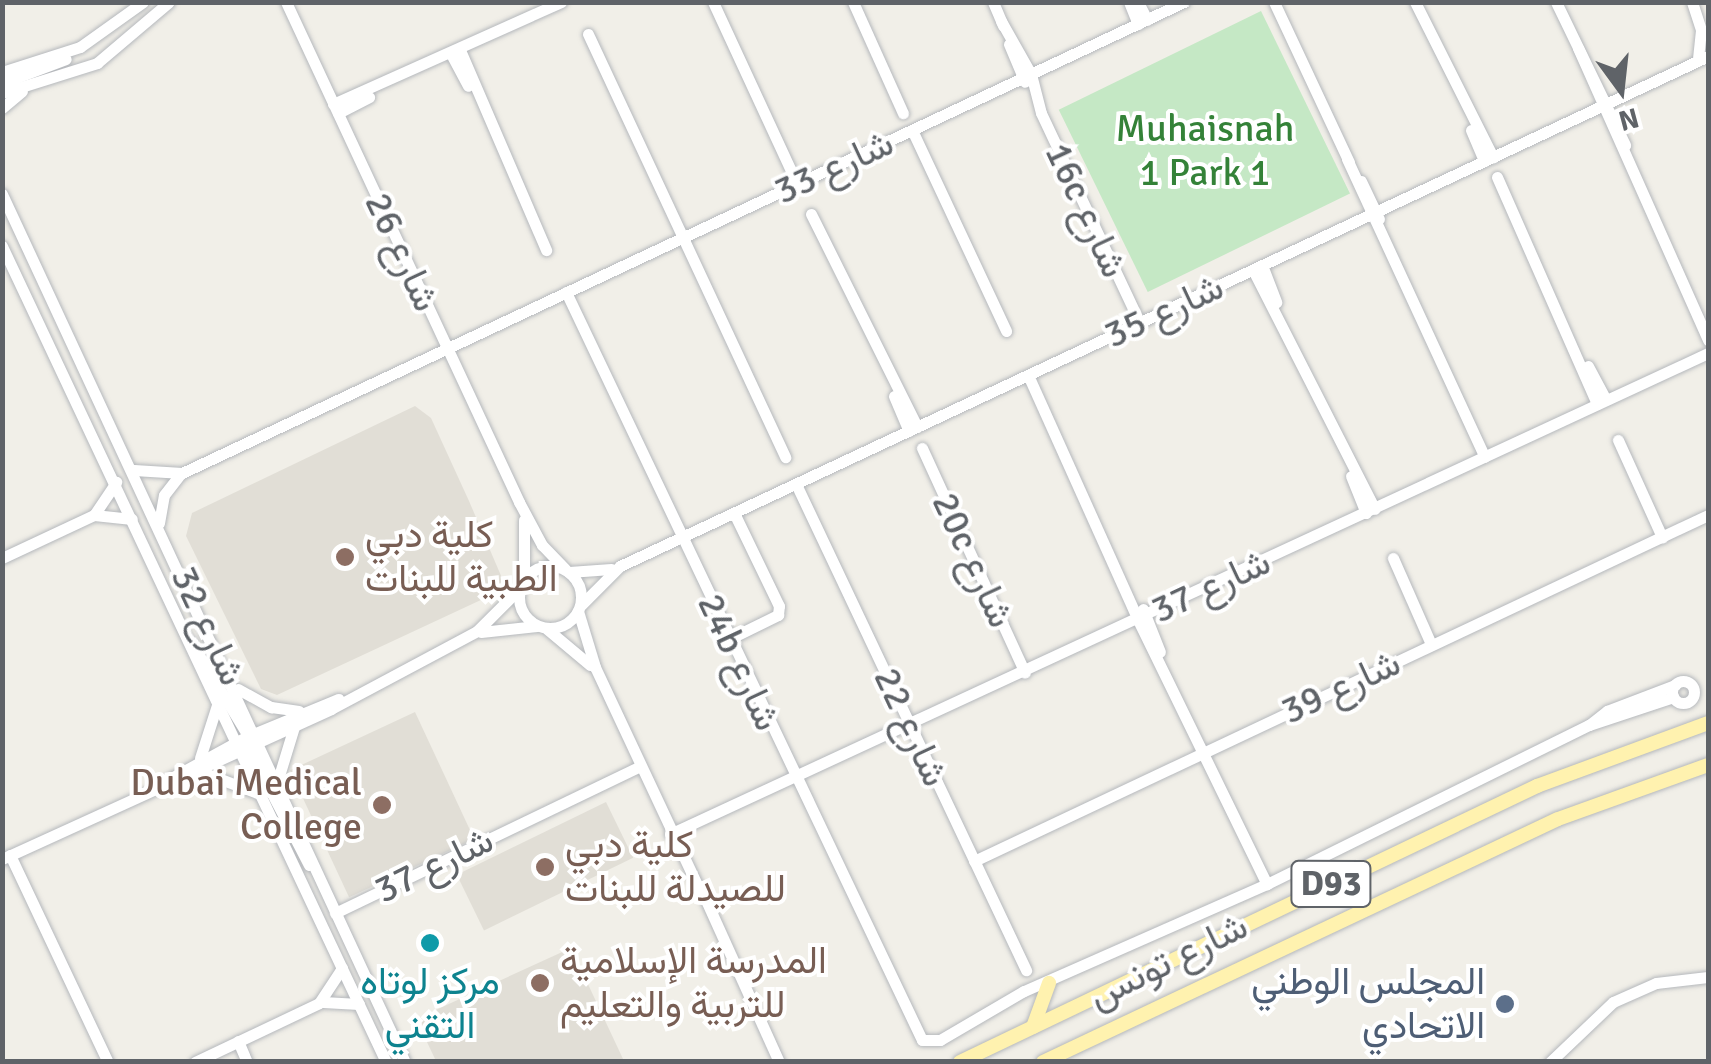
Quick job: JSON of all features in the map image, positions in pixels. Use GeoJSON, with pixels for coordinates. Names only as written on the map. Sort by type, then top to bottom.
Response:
{"type":"FeatureCollection","features":[{"type":"Feature","properties":{"kind":"main road","name":"شارع تونس"},"geometry":{"type":"LineString","coordinates":[[960,1062],[1537,786],[1708,723]]}},
{"type":"Feature","properties":{"kind":"main road","name":"شارع تونس"},"geometry":{"type":"LineString","coordinates":[[1042,1062],[1558,819],[1708,765]]}},
{"type":"Feature","properties":{"kind":"main road"},"geometry":{"type":"LineString","coordinates":[[1033,1026],[1049,982]]}},
{"type":"Feature","properties":{"kind":"street"},"geometry":{"type":"LineString","coordinates":[[2,83],[52,68],[143,2]]}},
{"type":"Feature","properties":{"kind":"street"},"geometry":{"type":"LineString","coordinates":[[2,93],[25,89],[96,63],[170,2]]}},
{"type":"Feature","properties":{"kind":"street","name":"شارع 26"},"geometry":{"type":"LineString","coordinates":[[286,2],[519,502],[542,545],[567,571]]}},
{"type":"Feature","properties":{"kind":"street"},"geometry":{"type":"LineString","coordinates":[[336,109],[561,2]]}},
{"type":"Feature","properties":{"kind":"street"},"geometry":{"type":"LineString","coordinates":[[712,2],[797,184]]}},
{"type":"Feature","properties":{"kind":"street"},"geometry":{"type":"LineString","coordinates":[[853,2],[904,112]]}},
{"type":"Feature","properties":{"kind":"street","name":"16c شارع"},"geometry":{"type":"LineString","coordinates":[[993,2],[1140,323]]}},
{"type":"Feature","properties":{"kind":"street"},"geometry":{"type":"LineString","coordinates":[[1129,2],[1142,22]]}},
{"type":"Feature","properties":{"kind":"street"},"geometry":{"type":"LineString","coordinates":[[1138,2],[1142,22]]}},
{"type":"Feature","properties":{"kind":"street","name":"شارع 33"},"geometry":{"type":"LineString","coordinates":[[134,470],[182,472],[1184,2]]}},
{"type":"Feature","properties":{"kind":"street"},"geometry":{"type":"LineString","coordinates":[[1415,2],[1489,159]]}},
{"type":"Feature","properties":{"kind":"street"},"geometry":{"type":"LineString","coordinates":[[1556,2],[1691,293],[1708,340]]}},
{"type":"Feature","properties":{"kind":"street"},"geometry":{"type":"LineString","coordinates":[[1692,2],[1701,30],[1703,59]]}},
{"type":"Feature","properties":{"kind":"street"},"geometry":{"type":"LineString","coordinates":[[1274,7],[1485,458]]}},
{"type":"Feature","properties":{"kind":"street"},"geometry":{"type":"LineString","coordinates":[[588,34],[785,457]]}},
{"type":"Feature","properties":{"kind":"street"},"geometry":{"type":"LineString","coordinates":[[2,70],[22,68],[80,47]]}},
{"type":"Feature","properties":{"kind":"street"},"geometry":{"type":"LineString","coordinates":[[456,52],[546,250]]}},
{"type":"Feature","properties":{"kind":"street","name":"شارع 35"},"geometry":{"type":"LineString","coordinates":[[567,571],[620,566],[1703,59]]}},
{"type":"Feature","properties":{"kind":"street"},"geometry":{"type":"LineString","coordinates":[[2,108],[25,89]]}},
{"type":"Feature","properties":{"kind":"street"},"geometry":{"type":"LineString","coordinates":[[912,130],[1006,332]]}},
{"type":"Feature","properties":{"kind":"street"},"geometry":{"type":"LineString","coordinates":[[1498,177],[1602,402]]}},
{"type":"Feature","properties":{"kind":"street","name":"شارع 32"},"geometry":{"type":"LineString","coordinates":[[2,194],[238,689],[262,798],[386,1062]]}},
{"type":"Feature","properties":{"kind":"street"},"geometry":{"type":"LineString","coordinates":[[2,210],[17,231]]}},
{"type":"Feature","properties":{"kind":"street"},"geometry":{"type":"LineString","coordinates":[[811,214],[913,429]]}},
{"type":"Feature","properties":{"kind":"street","name":"شارع 32"},"geometry":{"type":"LineString","coordinates":[[2,246],[116,482],[216,704],[278,780],[405,1062]]}},
{"type":"Feature","properties":{"kind":"street"},"geometry":{"type":"LineString","coordinates":[[1258,268],[1371,511]]}},
{"type":"Feature","properties":{"kind":"street","name":"24b شارع"},"geometry":{"type":"LineString","coordinates":[[566,292],[913,1032],[926,1042],[940,1040],[1024,992]]}},
{"type":"Feature","properties":{"kind":"street"},"geometry":{"type":"LineString","coordinates":[[1691,293],[1708,321]]}},
{"type":"Feature","properties":{"kind":"street","name":"شارع 37"},"geometry":{"type":"LineString","coordinates":[[674,836],[1708,353]]}},
{"type":"Feature","properties":{"kind":"street"},"geometry":{"type":"LineString","coordinates":[[1028,375],[1267,884]]}},
{"type":"Feature","properties":{"kind":"street"},"geometry":{"type":"LineString","coordinates":[[1618,440],[1662,537]]}},
{"type":"Feature","properties":{"kind":"street","name":"20c شارع"},"geometry":{"type":"LineString","coordinates":[[922,448],[1025,672]]}},
{"type":"Feature","properties":{"kind":"street"},"geometry":{"type":"LineString","coordinates":[[160,523],[164,495],[182,472]]}},
{"type":"Feature","properties":{"kind":"street"},"geometry":{"type":"LineString","coordinates":[[2,558],[94,514],[116,482]]}},
{"type":"Feature","properties":{"kind":"street","name":"شارع 22"},"geometry":{"type":"LineString","coordinates":[[796,484],[1026,970]]}},
{"type":"Feature","properties":{"kind":"street","name":"شارع 26"},"geometry":{"type":"LineString","coordinates":[[519,502],[528,549],[522,585]]}},
{"type":"Feature","properties":{"kind":"street"},"geometry":{"type":"LineString","coordinates":[[729,640],[778,615],[779,606],[734,513]]}},
{"type":"Feature","properties":{"kind":"street"},"geometry":{"type":"LineString","coordinates":[[94,514],[133,520]]}},
{"type":"Feature","properties":{"kind":"street","name":"شارع 39"},"geometry":{"type":"LineString","coordinates":[[974,861],[1708,515]]}},
{"type":"Feature","properties":{"kind":"street"},"geometry":{"type":"LineString","coordinates":[[1392,558],[1431,644]]}},
{"type":"Feature","properties":{"kind":"street"},"geometry":{"type":"LineString","coordinates":[[248,742],[295,726],[467,636],[546,566],[567,571],[580,588],[579,608],[602,680],[779,1062]]}},
{"type":"Feature","properties":{"kind":"street","name":"شارع 35"},"geometry":{"type":"LineString","coordinates":[[579,608],[620,566]]}},
{"type":"Feature","properties":{"kind":"street"},"geometry":{"type":"LineString","coordinates":[[522,585],[520,608],[602,680]]}},
{"type":"Feature","properties":{"kind":"street"},"geometry":{"type":"LineString","coordinates":[[467,636],[564,625],[579,608]]}},
{"type":"Feature","properties":{"kind":"street"},"geometry":{"type":"LineString","coordinates":[[187,639],[203,652],[302,857],[316,870]]}},
{"type":"Feature","properties":{"kind":"street"},"geometry":{"type":"LineString","coordinates":[[238,689],[271,707],[304,712]]}},
{"type":"Feature","properties":{"kind":"street"},"geometry":{"type":"LineString","coordinates":[[1024,992],[1267,884],[1589,726],[1674,691]]}},
{"type":"Feature","properties":{"kind":"street"},"geometry":{"type":"LineString","coordinates":[[108,1062],[6,857],[304,712],[344,698]]}},
{"type":"Feature","properties":{"kind":"street"},"geometry":{"type":"LineString","coordinates":[[199,766],[216,704]]}},
{"type":"Feature","properties":{"kind":"street"},"geometry":{"type":"LineString","coordinates":[[278,780],[295,726]]}},
{"type":"Feature","properties":{"kind":"street"},"geometry":{"type":"LineString","coordinates":[[199,766],[237,780],[262,798]]}},
{"type":"Feature","properties":{"kind":"street","name":"شارع 37"},"geometry":{"type":"LineString","coordinates":[[335,912],[641,766]]}},
{"type":"Feature","properties":{"kind":"street"},"geometry":{"type":"LineString","coordinates":[[319,1003],[342,968]]}},
{"type":"Feature","properties":{"kind":"street"},"geometry":{"type":"LineString","coordinates":[[1550,1062],[1613,1002],[1656,984],[1708,976]]}},
{"type":"Feature","properties":{"kind":"street"},"geometry":{"type":"LineString","coordinates":[[1024,992],[1042,999]]}},
{"type":"Feature","properties":{"kind":"street"},"geometry":{"type":"LineString","coordinates":[[194,1062],[319,1003],[359,1004]]}},
{"type":"Feature","properties":{"kind":"street"},"geometry":{"type":"LineString","coordinates":[[238,1041],[247,1062]]}},
{"type":"Feature","properties":{"kind":"shaded area","name":"كلية دبي الطبية للبنات"},"geometry":{"type":"Polygon","coordinates":[[[415,406],[431,418],[469,501],[502,578],[498,592],[277,695],[261,689],[186,536],[192,513],[415,406]]]}},
{"type":"Feature","properties":{"kind":"shaded area","name":"Dubai Medical College"},"geometry":{"type":"Polygon","coordinates":[[[415,712],[474,839],[349,897],[290,770],[415,712]]]}},
{"type":"Feature","properties":{"kind":"shaded area","name":"كلية دبي للصيدلة للبنات"},"geometry":{"type":"Polygon","coordinates":[[[606,802],[633,858],[484,930],[457,875],[606,802]]]}},
{"type":"Feature","properties":{"kind":"shaded area","name":"المدرسة الإسلامية للتربية والتعليم"},"geometry":{"type":"Polygon","coordinates":[[[571,948],[624,1061],[436,1061],[416,1019],[571,948]]]}},
{"type":"Feature","properties":{"kind":"green space","name":"Muhaisnah 1 Park 1"},"geometry":{"type":"Polygon","coordinates":[[[1261,11],[1350,193],[1148,292],[1059,110],[1261,11]]]}},
{"type":"Feature","properties":{"kind":"place","name":"كلية دبي الطبية للبنات"},"geometry":{"type":"Point","coordinates":[345,557]}},
{"type":"Feature","properties":{"kind":"place","name":"Dubai Medical College"},"geometry":{"type":"Point","coordinates":[382,805]}},
{"type":"Feature","properties":{"kind":"place","name":"كلية دبي للصيدلة للبنات"},"geometry":{"type":"Point","coordinates":[545,867]}},
{"type":"Feature","properties":{"kind":"place","name":"مركز لوتاه التقني"},"geometry":{"type":"Point","coordinates":[430,943]}},
{"type":"Feature","properties":{"kind":"place","name":"المدرسة الإسلامية للتربية والتعليم"},"geometry":{"type":"Point","coordinates":[540,983]}},
{"type":"Feature","properties":{"kind":"place","name":"المجلس الوطني الاتحادي"},"geometry":{"type":"Point","coordinates":[1505,1004]}}]}
